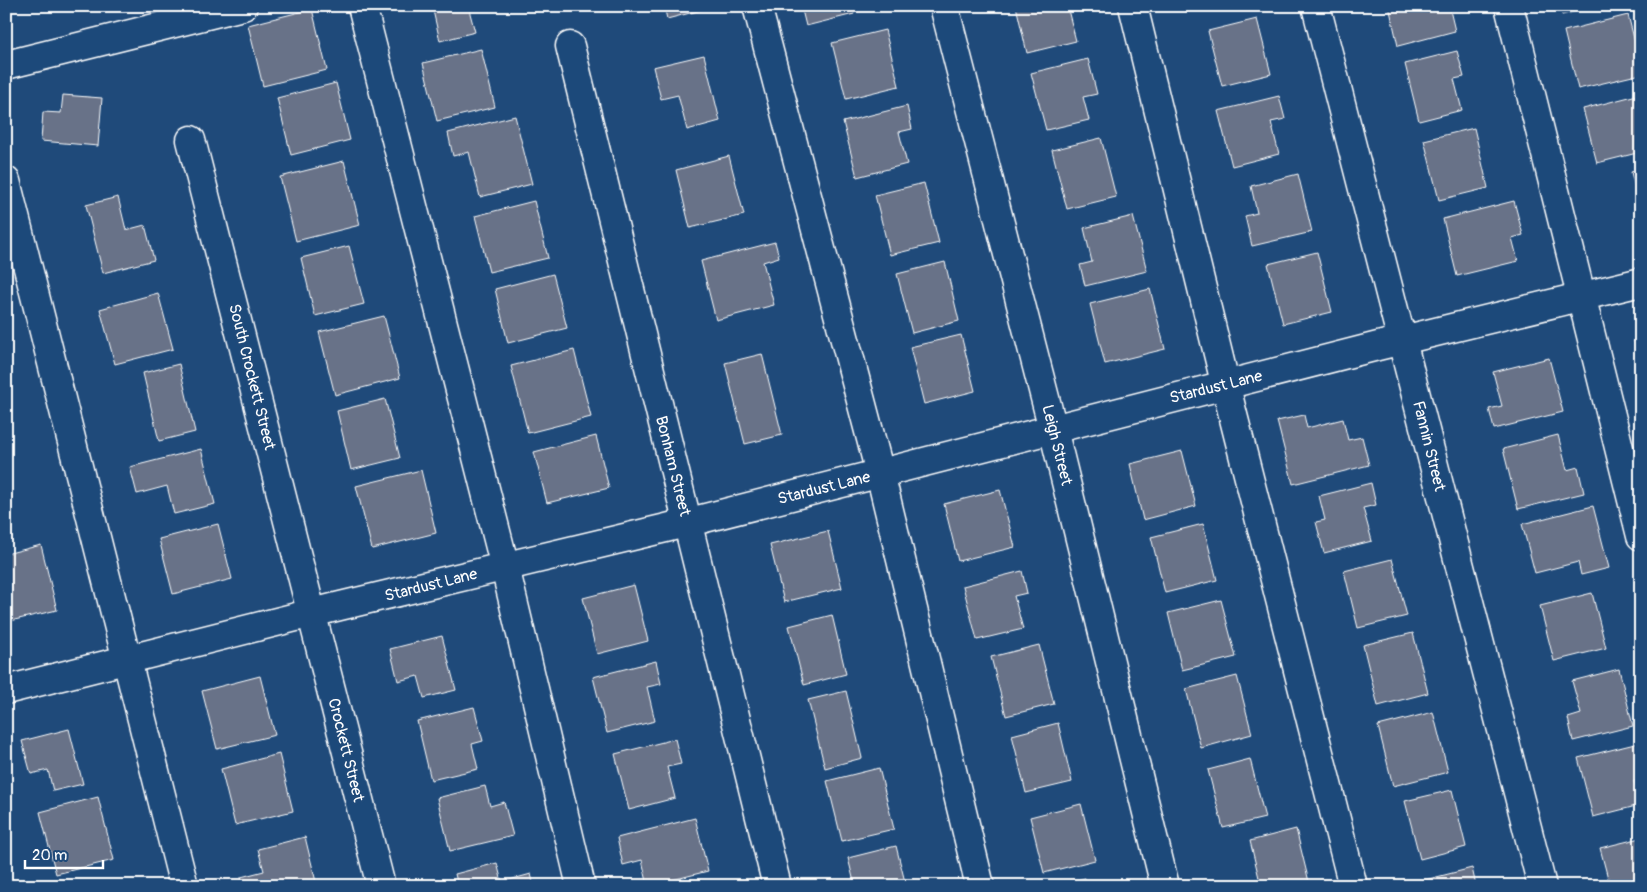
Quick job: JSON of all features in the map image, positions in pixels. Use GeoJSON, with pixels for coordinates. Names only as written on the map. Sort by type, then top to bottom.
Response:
{"type":"FeatureCollection","features":[{"type":"Feature","properties":{"kind":"street"},"geometry":{"type":"LineString","coordinates":[[6,65],[243,6]]}},
{"type":"Feature","properties":{"kind":"street"},"geometry":{"type":"LineString","coordinates":[[362,6],[504,567],[582,886]]}},
{"type":"Feature","properties":{"kind":"street"},"geometry":{"type":"LineString","coordinates":[[757,6],[880,473],[980,886]]}},
{"type":"Feature","properties":{"kind":"street","name":"Leigh Street"},"geometry":{"type":"LineString","coordinates":[[944,6],[1053,429],[1165,886]]}},
{"type":"Feature","properties":{"kind":"street"},"geometry":{"type":"LineString","coordinates":[[1133,6],[1226,385],[1353,886]]}},
{"type":"Feature","properties":{"kind":"street","name":"Fannin Street"},"geometry":{"type":"LineString","coordinates":[[1316,6],[1542,886]]}},
{"type":"Feature","properties":{"kind":"street"},"geometry":{"type":"LineString","coordinates":[[1509,6],[1641,536]]}},
{"type":"Feature","properties":{"kind":"street","name":"Bonham Street"},"geometry":{"type":"LineString","coordinates":[[570,46],[777,886]]}},
{"type":"Feature","properties":{"kind":"street","name":"South Crockett Street"},"geometry":{"type":"LineString","coordinates":[[191,140],[312,614]]}},
{"type":"Feature","properties":{"kind":"street"},"geometry":{"type":"LineString","coordinates":[[6,180],[184,886]]}},
{"type":"Feature","properties":{"kind":"street","name":"Stardust Lane"},"geometry":{"type":"LineString","coordinates":[[6,690],[687,523],[1402,340],[1641,282]]}},
{"type":"Feature","properties":{"kind":"street","name":"Crockett Street"},"geometry":{"type":"LineString","coordinates":[[312,614],[381,886]]}},
{"type":"Feature","properties":{"kind":"building"},"geometry":{"type":"Polygon","coordinates":[[[432,6],[468,6],[475,32],[440,41],[432,6]]]}},
{"type":"Feature","properties":{"kind":"building"},"geometry":{"type":"Polygon","coordinates":[[[664,6],[717,6],[667,19],[664,6]]]}},
{"type":"Feature","properties":{"kind":"building"},"geometry":{"type":"Polygon","coordinates":[[[801,6],[852,6],[854,14],[806,26],[801,6]]]}},
{"type":"Feature","properties":{"kind":"building"},"geometry":{"type":"Polygon","coordinates":[[[1016,6],[1067,6],[1076,41],[1027,53],[1016,6]]]}},
{"type":"Feature","properties":{"kind":"building"},"geometry":{"type":"Polygon","coordinates":[[[1205,6],[1226,6],[1206,11],[1205,6]]]}},
{"type":"Feature","properties":{"kind":"building"},"geometry":{"type":"Polygon","coordinates":[[[1389,6],[1449,6],[1455,31],[1398,46],[1389,6]]]}},
{"type":"Feature","properties":{"kind":"building"},"geometry":{"type":"Polygon","coordinates":[[[1560,6],[1596,6],[1562,15],[1560,6]]]}},
{"type":"Feature","properties":{"kind":"building"},"geometry":{"type":"Polygon","coordinates":[[[312,9],[327,70],[263,86],[248,25],[312,9]]]}},
{"type":"Feature","properties":{"kind":"building"},"geometry":{"type":"Polygon","coordinates":[[[1628,15],[1641,66],[1641,74],[1578,89],[1564,31],[1628,15]]]}},
{"type":"Feature","properties":{"kind":"building"},"geometry":{"type":"Polygon","coordinates":[[[1257,19],[1271,74],[1222,86],[1208,31],[1257,19]]]}},
{"type":"Feature","properties":{"kind":"building"},"geometry":{"type":"Polygon","coordinates":[[[885,30],[899,86],[846,99],[832,43],[885,30]]]}},
{"type":"Feature","properties":{"kind":"building"},"geometry":{"type":"Polygon","coordinates":[[[481,49],[495,107],[437,121],[423,63],[481,49]]]}},
{"type":"Feature","properties":{"kind":"building"},"geometry":{"type":"Polygon","coordinates":[[[1457,51],[1464,77],[1454,79],[1462,110],[1419,121],[1405,64],[1457,51]]]}},
{"type":"Feature","properties":{"kind":"building"},"geometry":{"type":"Polygon","coordinates":[[[704,55],[720,121],[687,130],[678,95],[661,99],[653,67],[704,55]]]}},
{"type":"Feature","properties":{"kind":"building"},"geometry":{"type":"Polygon","coordinates":[[[1088,59],[1097,94],[1083,97],[1089,120],[1046,130],[1031,73],[1088,59]]]}},
{"type":"Feature","properties":{"kind":"building"},"geometry":{"type":"Polygon","coordinates":[[[336,83],[350,140],[291,155],[277,98],[336,83]]]}},
{"type":"Feature","properties":{"kind":"building"},"geometry":{"type":"Polygon","coordinates":[[[1641,94],[1641,152],[1597,163],[1583,109],[1641,94]]]}},
{"type":"Feature","properties":{"kind":"building"},"geometry":{"type":"Polygon","coordinates":[[[63,95],[102,98],[98,146],[41,141],[43,112],[61,113],[63,95]]]}},
{"type":"Feature","properties":{"kind":"building"},"geometry":{"type":"Polygon","coordinates":[[[1279,96],[1285,119],[1271,122],[1279,154],[1232,166],[1218,111],[1279,96]]]}},
{"type":"Feature","properties":{"kind":"building"},"geometry":{"type":"Polygon","coordinates":[[[907,106],[912,129],[899,132],[907,164],[857,177],[843,122],[907,106]]]}},
{"type":"Feature","properties":{"kind":"building"},"geometry":{"type":"Polygon","coordinates":[[[515,116],[532,184],[480,197],[469,152],[453,156],[448,133],[515,116]]]}},
{"type":"Feature","properties":{"kind":"building"},"geometry":{"type":"Polygon","coordinates":[[[1474,128],[1488,188],[1439,200],[1424,140],[1474,128]]]}},
{"type":"Feature","properties":{"kind":"building"},"geometry":{"type":"Polygon","coordinates":[[[1101,138],[1116,197],[1067,209],[1052,150],[1101,138]]]}},
{"type":"Feature","properties":{"kind":"building"},"geometry":{"type":"Polygon","coordinates":[[[729,156],[744,215],[690,228],[676,170],[729,156]]]}},
{"type":"Feature","properties":{"kind":"building"},"geometry":{"type":"Polygon","coordinates":[[[344,161],[360,225],[296,241],[280,177],[344,161]]]}},
{"type":"Feature","properties":{"kind":"building"},"geometry":{"type":"Polygon","coordinates":[[[1641,169],[1641,212],[1631,172],[1641,169]]]}},
{"type":"Feature","properties":{"kind":"building"},"geometry":{"type":"Polygon","coordinates":[[[1298,174],[1312,232],[1252,246],[1245,216],[1257,213],[1251,186],[1298,174]]]}},
{"type":"Feature","properties":{"kind":"building"},"geometry":{"type":"Polygon","coordinates":[[[924,183],[939,243],[890,255],[875,195],[924,183]]]}},
{"type":"Feature","properties":{"kind":"building"},"geometry":{"type":"Polygon","coordinates":[[[118,197],[126,230],[145,225],[154,260],[103,273],[86,205],[118,197]]]}},
{"type":"Feature","properties":{"kind":"building"},"geometry":{"type":"Polygon","coordinates":[[[534,201],[548,258],[489,272],[475,216],[534,201]]]}},
{"type":"Feature","properties":{"kind":"building"},"geometry":{"type":"Polygon","coordinates":[[[1514,201],[1523,235],[1512,238],[1518,261],[1457,276],[1443,219],[1514,201]]]}},
{"type":"Feature","properties":{"kind":"building"},"geometry":{"type":"Polygon","coordinates":[[[1133,216],[1147,271],[1085,286],[1080,265],[1092,262],[1084,228],[1133,216]]]}},
{"type":"Feature","properties":{"kind":"building"},"geometry":{"type":"Polygon","coordinates":[[[775,242],[779,257],[763,262],[774,305],[716,320],[701,261],[775,242]]]}},
{"type":"Feature","properties":{"kind":"building"},"geometry":{"type":"Polygon","coordinates":[[[349,246],[364,304],[315,316],[301,258],[349,246]]]}},
{"type":"Feature","properties":{"kind":"building"},"geometry":{"type":"Polygon","coordinates":[[[1317,252],[1332,312],[1283,324],[1268,264],[1317,252]]]}},
{"type":"Feature","properties":{"kind":"building"},"geometry":{"type":"Polygon","coordinates":[[[945,262],[959,321],[912,333],[897,274],[945,262]]]}},
{"type":"Feature","properties":{"kind":"building"},"geometry":{"type":"Polygon","coordinates":[[[553,274],[567,328],[508,343],[495,289],[553,274]]]}},
{"type":"Feature","properties":{"kind":"building"},"geometry":{"type":"Polygon","coordinates":[[[1150,289],[1165,349],[1105,364],[1090,304],[1150,289]]]}},
{"type":"Feature","properties":{"kind":"building"},"geometry":{"type":"Polygon","coordinates":[[[158,293],[173,349],[115,364],[100,309],[158,293]]]}},
{"type":"Feature","properties":{"kind":"building"},"geometry":{"type":"Polygon","coordinates":[[[384,316],[400,378],[335,395],[319,332],[384,316]]]}},
{"type":"Feature","properties":{"kind":"building"},"geometry":{"type":"Polygon","coordinates":[[[961,335],[975,391],[924,404],[910,347],[961,335]]]}},
{"type":"Feature","properties":{"kind":"building"},"geometry":{"type":"Polygon","coordinates":[[[1641,339],[1641,368],[1634,341],[1641,339]]]}},
{"type":"Feature","properties":{"kind":"building"},"geometry":{"type":"Polygon","coordinates":[[[574,350],[591,417],[528,433],[511,366],[574,350]]]}},
{"type":"Feature","properties":{"kind":"building"},"geometry":{"type":"Polygon","coordinates":[[[762,354],[782,435],[745,444],[725,363],[762,354]]]}},
{"type":"Feature","properties":{"kind":"building"},"geometry":{"type":"Polygon","coordinates":[[[1549,358],[1563,412],[1494,429],[1489,409],[1502,406],[1493,372],[1549,358]]]}},
{"type":"Feature","properties":{"kind":"building"},"geometry":{"type":"Polygon","coordinates":[[[179,364],[195,432],[159,441],[143,373],[179,364]]]}},
{"type":"Feature","properties":{"kind":"building"},"geometry":{"type":"Polygon","coordinates":[[[385,399],[400,458],[351,470],[337,411],[385,399]]]}},
{"type":"Feature","properties":{"kind":"building"},"geometry":{"type":"Polygon","coordinates":[[[1304,415],[1307,428],[1343,419],[1348,440],[1362,437],[1369,465],[1293,484],[1277,421],[1304,415]]]}},
{"type":"Feature","properties":{"kind":"building"},"geometry":{"type":"Polygon","coordinates":[[[1558,435],[1567,470],[1578,467],[1584,493],[1518,509],[1503,449],[1558,435]]]}},
{"type":"Feature","properties":{"kind":"building"},"geometry":{"type":"Polygon","coordinates":[[[596,436],[609,488],[547,503],[534,452],[596,436]]]}},
{"type":"Feature","properties":{"kind":"building"},"geometry":{"type":"Polygon","coordinates":[[[201,449],[215,504],[174,514],[167,486],[137,494],[130,467],[201,449]]]}},
{"type":"Feature","properties":{"kind":"building"},"geometry":{"type":"Polygon","coordinates":[[[1182,451],[1196,506],[1143,520],[1130,464],[1182,451]]]}},
{"type":"Feature","properties":{"kind":"building"},"geometry":{"type":"Polygon","coordinates":[[[421,470],[436,533],[372,549],[356,486],[421,470]]]}},
{"type":"Feature","properties":{"kind":"building"},"geometry":{"type":"Polygon","coordinates":[[[1371,483],[1376,505],[1363,508],[1372,541],[1324,553],[1316,522],[1325,520],[1319,496],[1371,483]]]}},
{"type":"Feature","properties":{"kind":"building"},"geometry":{"type":"Polygon","coordinates":[[[1000,490],[1015,547],[958,561],[944,504],[1000,490]]]}},
{"type":"Feature","properties":{"kind":"building"},"geometry":{"type":"Polygon","coordinates":[[[1593,506],[1609,568],[1581,575],[1578,562],[1535,573],[1522,524],[1593,506]]]}},
{"type":"Feature","properties":{"kind":"building"},"geometry":{"type":"Polygon","coordinates":[[[218,524],[232,579],[173,594],[159,539],[218,524]]]}},
{"type":"Feature","properties":{"kind":"building"},"geometry":{"type":"Polygon","coordinates":[[[1203,524],[1217,580],[1165,593],[1151,537],[1203,524]]]}},
{"type":"Feature","properties":{"kind":"building"},"geometry":{"type":"Polygon","coordinates":[[[828,531],[842,588],[784,602],[770,545],[828,531]]]}},
{"type":"Feature","properties":{"kind":"building"},"geometry":{"type":"Polygon","coordinates":[[[41,545],[57,610],[6,622],[6,554],[41,545]]]}},
{"type":"Feature","properties":{"kind":"building"},"geometry":{"type":"Polygon","coordinates":[[[1392,559],[1407,616],[1358,628],[1344,571],[1392,559]]]}},
{"type":"Feature","properties":{"kind":"building"},"geometry":{"type":"Polygon","coordinates":[[[1022,571],[1027,593],[1014,596],[1023,629],[977,640],[963,586],[1022,571]]]}},
{"type":"Feature","properties":{"kind":"building"},"geometry":{"type":"Polygon","coordinates":[[[634,585],[648,641],[597,654],[583,598],[634,585]]]}},
{"type":"Feature","properties":{"kind":"building"},"geometry":{"type":"Polygon","coordinates":[[[1592,593],[1606,648],[1554,661],[1540,606],[1592,593]]]}},
{"type":"Feature","properties":{"kind":"building"},"geometry":{"type":"Polygon","coordinates":[[[1221,600],[1236,657],[1182,670],[1168,613],[1221,600]]]}},
{"type":"Feature","properties":{"kind":"building"},"geometry":{"type":"Polygon","coordinates":[[[832,615],[846,674],[804,685],[789,626],[832,615]]]}},
{"type":"Feature","properties":{"kind":"building"},"geometry":{"type":"Polygon","coordinates":[[[1413,633],[1428,693],[1378,706],[1363,645],[1413,633]]]}},
{"type":"Feature","properties":{"kind":"building"},"geometry":{"type":"Polygon","coordinates":[[[442,636],[456,690],[424,698],[418,676],[398,681],[390,649],[442,636]]]}},
{"type":"Feature","properties":{"kind":"building"},"geometry":{"type":"Polygon","coordinates":[[[1039,645],[1054,704],[1006,716],[991,657],[1039,645]]]}},
{"type":"Feature","properties":{"kind":"building"},"geometry":{"type":"Polygon","coordinates":[[[656,661],[661,684],[647,687],[655,721],[607,733],[593,677],[656,661]]]}},
{"type":"Feature","properties":{"kind":"building"},"geometry":{"type":"Polygon","coordinates":[[[1619,669],[1633,726],[1573,741],[1568,718],[1581,714],[1572,681],[1619,669]]]}},
{"type":"Feature","properties":{"kind":"building"},"geometry":{"type":"Polygon","coordinates":[[[260,676],[275,735],[217,749],[202,691],[260,676]]]}},
{"type":"Feature","properties":{"kind":"building"},"geometry":{"type":"Polygon","coordinates":[[[1237,676],[1252,734],[1201,748],[1186,689],[1237,676]]]}},
{"type":"Feature","properties":{"kind":"building"},"geometry":{"type":"Polygon","coordinates":[[[846,691],[862,758],[825,768],[808,700],[846,691]]]}},
{"type":"Feature","properties":{"kind":"building"},"geometry":{"type":"Polygon","coordinates":[[[474,707],[483,741],[472,744],[478,769],[431,780],[417,721],[474,707]]]}},
{"type":"Feature","properties":{"kind":"building"},"geometry":{"type":"Polygon","coordinates":[[[1433,712],[1448,772],[1393,786],[1378,726],[1433,712]]]}},
{"type":"Feature","properties":{"kind":"building"},"geometry":{"type":"Polygon","coordinates":[[[1058,723],[1072,782],[1026,793],[1012,735],[1058,723]]]}},
{"type":"Feature","properties":{"kind":"building"},"geometry":{"type":"Polygon","coordinates":[[[69,729],[83,784],[53,791],[48,770],[31,774],[22,741],[69,729]]]}},
{"type":"Feature","properties":{"kind":"building"},"geometry":{"type":"Polygon","coordinates":[[[675,739],[681,764],[667,767],[675,798],[629,810],[615,754],[675,739]]]}},
{"type":"Feature","properties":{"kind":"building"},"geometry":{"type":"Polygon","coordinates":[[[1639,743],[1641,749],[1641,779],[1634,781],[1640,805],[1593,817],[1578,758],[1639,743]]]}},
{"type":"Feature","properties":{"kind":"building"},"geometry":{"type":"Polygon","coordinates":[[[279,754],[293,811],[235,825],[221,769],[279,754]]]}},
{"type":"Feature","properties":{"kind":"building"},"geometry":{"type":"Polygon","coordinates":[[[1250,759],[1265,818],[1223,828],[1208,770],[1250,759]]]}},
{"type":"Feature","properties":{"kind":"building"},"geometry":{"type":"Polygon","coordinates":[[[879,768],[894,829],[842,841],[827,781],[879,768]]]}},
{"type":"Feature","properties":{"kind":"building"},"geometry":{"type":"Polygon","coordinates":[[[485,786],[490,806],[504,802],[513,836],[450,851],[437,798],[485,786]]]}},
{"type":"Feature","properties":{"kind":"building"},"geometry":{"type":"Polygon","coordinates":[[[1452,790],[1466,847],[1420,859],[1405,801],[1452,790]]]}},
{"type":"Feature","properties":{"kind":"building"},"geometry":{"type":"Polygon","coordinates":[[[98,797],[114,860],[56,874],[40,812],[98,797]]]}},
{"type":"Feature","properties":{"kind":"building"},"geometry":{"type":"Polygon","coordinates":[[[1081,804],[1095,860],[1044,873],[1030,817],[1081,804]]]}},
{"type":"Feature","properties":{"kind":"building"},"geometry":{"type":"Polygon","coordinates":[[[695,818],[708,871],[648,886],[642,860],[623,865],[617,838],[695,818]]]}},
{"type":"Feature","properties":{"kind":"building"},"geometry":{"type":"Polygon","coordinates":[[[1296,829],[1310,886],[1261,886],[1250,841],[1296,829]]]}},
{"type":"Feature","properties":{"kind":"building"},"geometry":{"type":"Polygon","coordinates":[[[305,837],[317,886],[243,886],[241,877],[264,871],[258,849],[305,837]]]}},
{"type":"Feature","properties":{"kind":"building"},"geometry":{"type":"Polygon","coordinates":[[[1641,838],[1641,882],[1626,886],[1610,886],[1600,848],[1641,838]]]}},
{"type":"Feature","properties":{"kind":"building"},"geometry":{"type":"Polygon","coordinates":[[[896,846],[906,886],[855,886],[848,858],[896,846]]]}},
{"type":"Feature","properties":{"kind":"building"},"geometry":{"type":"Polygon","coordinates":[[[497,863],[502,882],[531,874],[534,886],[458,886],[455,874],[497,863]]]}},
{"type":"Feature","properties":{"kind":"building"},"geometry":{"type":"Polygon","coordinates":[[[1472,868],[1476,886],[1422,886],[1421,881],[1472,868]]]}},
{"type":"Feature","properties":{"kind":"building"},"geometry":{"type":"Polygon","coordinates":[[[1085,878],[1087,886],[1054,886],[1085,878]]]}}]}
